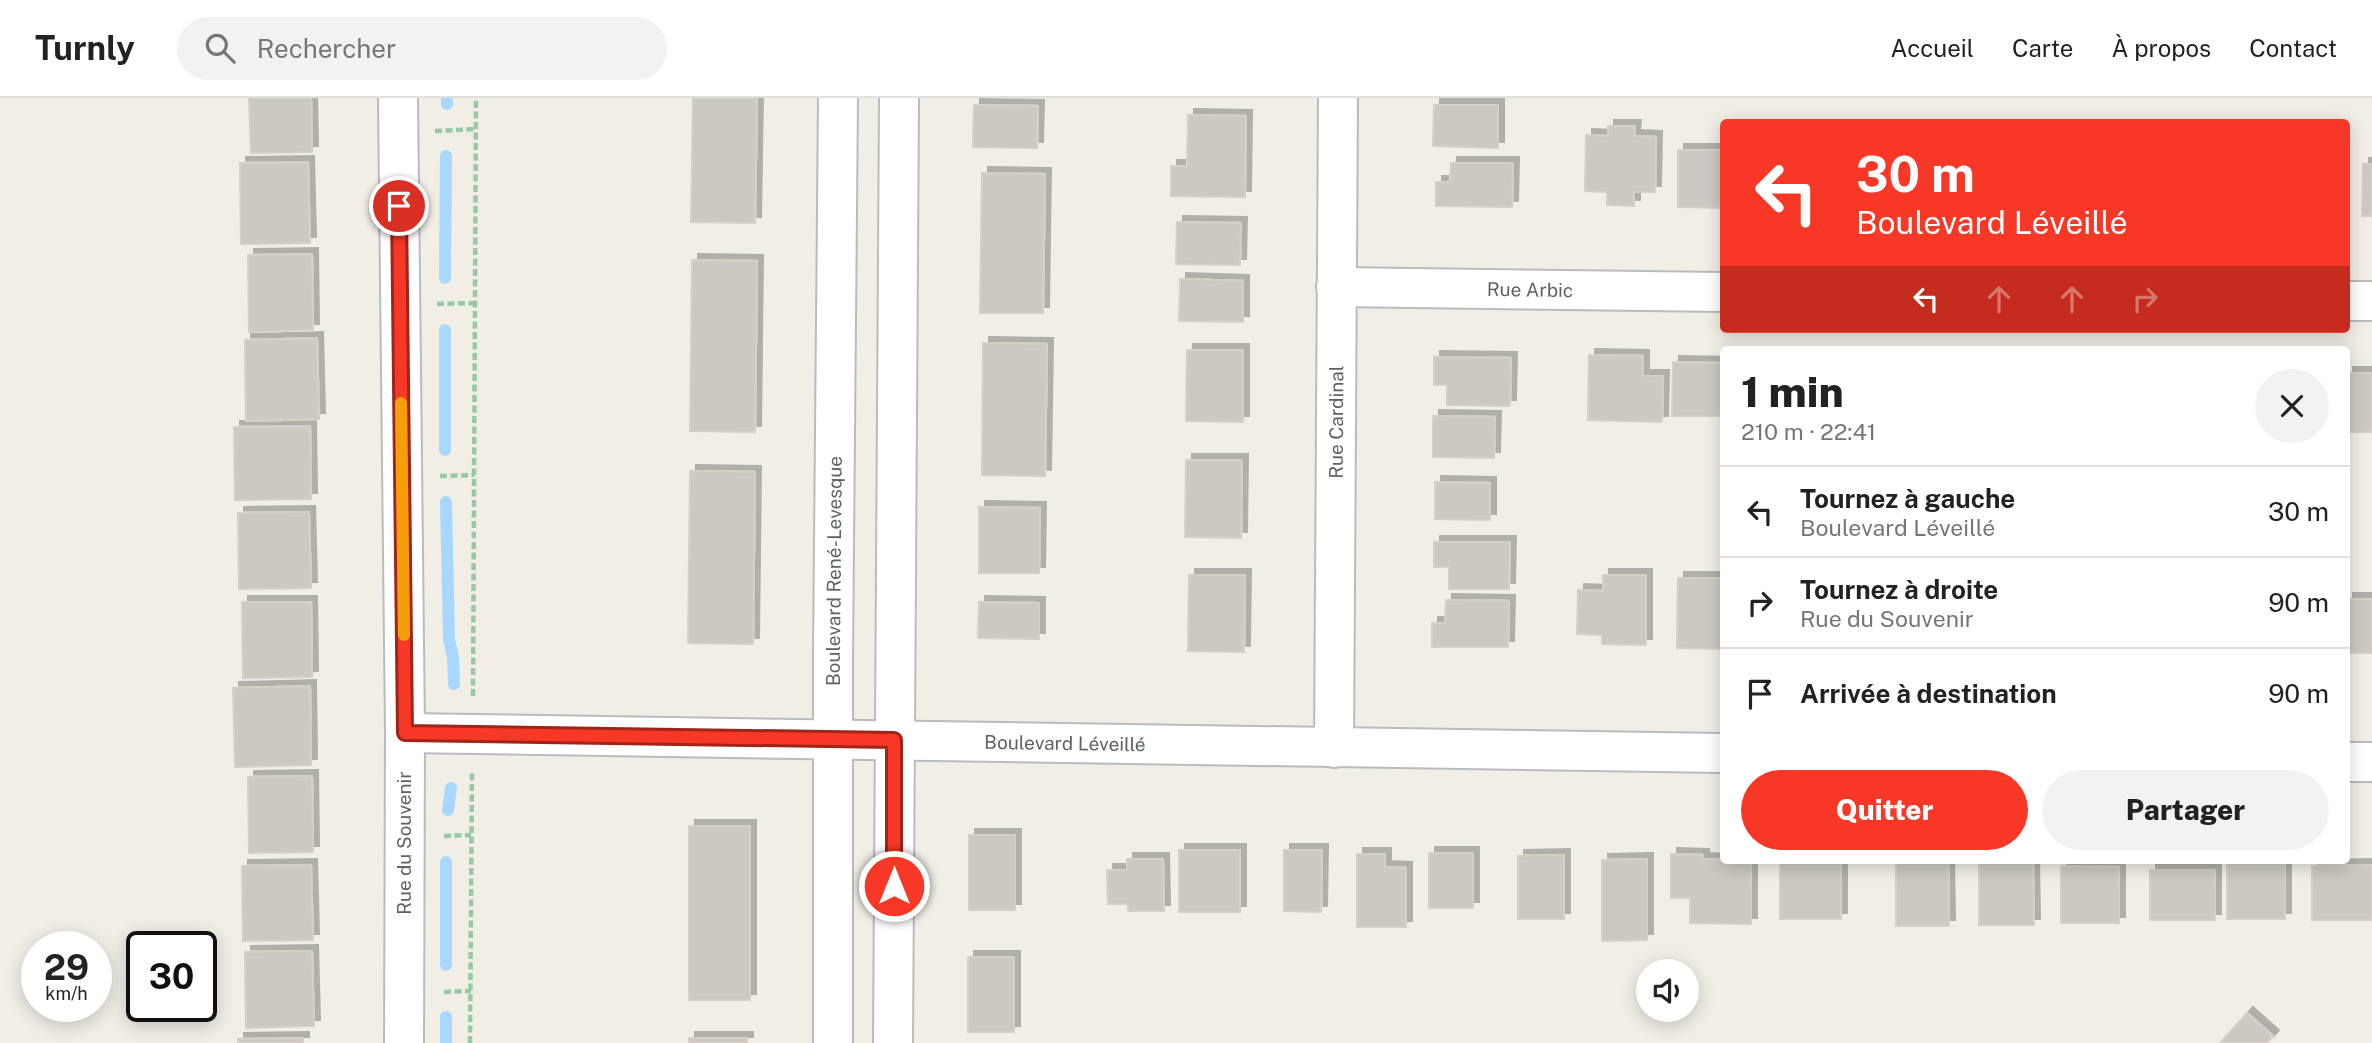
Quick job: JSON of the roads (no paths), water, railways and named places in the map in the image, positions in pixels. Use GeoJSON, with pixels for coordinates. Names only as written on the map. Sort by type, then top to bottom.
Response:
{"type":"FeatureCollection","features":[{"type":"Feature","properties":{"kind":"street","name":"Rue du Souvenir"},"geometry":{"type":"LineString","coordinates":[[398,98],[405,733],[404,1043]]}},
{"type":"Feature","properties":{"kind":"street","name":"Boulevard René-Levesque"},"geometry":{"type":"LineString","coordinates":[[833,1043],[838,98]]}},
{"type":"Feature","properties":{"kind":"street"},"geometry":{"type":"LineString","coordinates":[[893,1043],[899,98]]}},
{"type":"Feature","properties":{"kind":"street","name":"Rue Cardinal"},"geometry":{"type":"LineString","coordinates":[[1334,748],[1338,98]]}},
{"type":"Feature","properties":{"kind":"street","name":"Rue Arbic"},"geometry":{"type":"LineString","coordinates":[[1336,287],[1720,292]]}},
{"type":"Feature","properties":{"kind":"street"},"geometry":{"type":"LineString","coordinates":[[2350,301],[2372,301]]}},
{"type":"Feature","properties":{"kind":"street","name":"Boulevard Léveillé"},"geometry":{"type":"LineString","coordinates":[[405,733],[1720,753]]}},
{"type":"Feature","properties":{"kind":"street"},"geometry":{"type":"LineString","coordinates":[[2350,762],[2372,762]]}},
{"type":"Feature","properties":{"kind":"waterway"},"geometry":{"type":"LineString","coordinates":[[447,98],[447,104]]}},
{"type":"Feature","properties":{"kind":"waterway"},"geometry":{"type":"LineString","coordinates":[[445,278],[446,156]]}},
{"type":"Feature","properties":{"kind":"waterway"},"geometry":{"type":"LineString","coordinates":[[445,330],[445,450]]}},
{"type":"Feature","properties":{"kind":"waterway"},"geometry":{"type":"LineString","coordinates":[[446,502],[449,639],[454,684]]}},
{"type":"Feature","properties":{"kind":"waterway"},"geometry":{"type":"LineString","coordinates":[[448,810],[451,788]]}},
{"type":"Feature","properties":{"kind":"waterway"},"geometry":{"type":"LineString","coordinates":[[446,862],[446,965]]}},
{"type":"Feature","properties":{"kind":"waterway"},"geometry":{"type":"LineString","coordinates":[[446,1017],[446,1043]]}}]}
